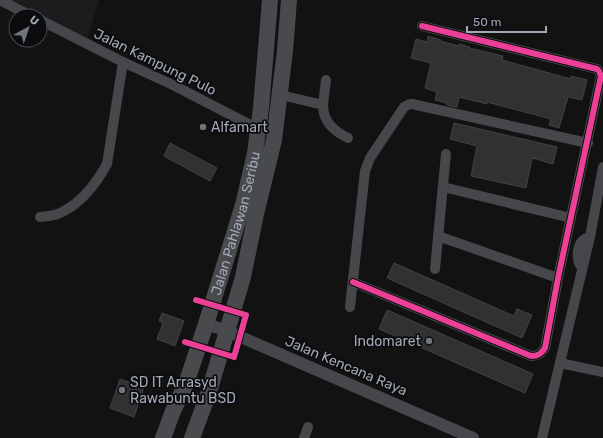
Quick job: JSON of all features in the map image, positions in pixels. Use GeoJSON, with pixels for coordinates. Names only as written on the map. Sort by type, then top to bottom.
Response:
{"type":"FeatureCollection","features":[{"type":"Feature","properties":{"kind":"main road","name":"Jalan Pahlawan Seribu"},"geometry":{"type":"LineString","coordinates":[[163,438],[173,411],[186,384],[243,205],[254,153],[264,86],[270,0]]}},
{"type":"Feature","properties":{"kind":"main road","name":"Jalan Pahlawan Seribu"},"geometry":{"type":"LineString","coordinates":[[192,438],[209,392],[243,277],[256,214],[276,131],[281,95],[289,0]]}},
{"type":"Feature","properties":{"kind":"street"},"geometry":{"type":"LineString","coordinates":[[0,0],[16,8]]}},
{"type":"Feature","properties":{"kind":"street","name":"Jalan Kampung Pulo"},"geometry":{"type":"LineString","coordinates":[[48,24],[123,62],[173,85],[258,129]]}},
{"type":"Feature","properties":{"kind":"street"},"geometry":{"type":"LineString","coordinates":[[353,282],[531,356],[538,356],[545,348],[558,278],[602,76],[597,69],[422,26]]}},
{"type":"Feature","properties":{"kind":"street"},"geometry":{"type":"LineString","coordinates":[[40,217],[61,213],[72,206],[86,193],[107,164],[123,62]]}},
{"type":"Feature","properties":{"kind":"street"},"geometry":{"type":"LineString","coordinates":[[326,80],[323,112],[327,121],[335,131],[348,138]]}},
{"type":"Feature","properties":{"kind":"street"},"geometry":{"type":"LineString","coordinates":[[281,95],[323,105]]}},
{"type":"Feature","properties":{"kind":"street"},"geometry":{"type":"LineString","coordinates":[[350,307],[366,167],[370,158],[407,104],[588,142]]}},
{"type":"Feature","properties":{"kind":"street"},"geometry":{"type":"LineString","coordinates":[[435,270],[446,154]]}},
{"type":"Feature","properties":{"kind":"street"},"geometry":{"type":"LineString","coordinates":[[542,438],[590,238],[603,167]]}},
{"type":"Feature","properties":{"kind":"street"},"geometry":{"type":"LineString","coordinates":[[443,187],[571,218]]}},
{"type":"Feature","properties":{"kind":"street"},"geometry":{"type":"LineString","coordinates":[[438,236],[558,278]]}},
{"type":"Feature","properties":{"kind":"street"},"geometry":{"type":"LineString","coordinates":[[582,268],[578,262],[579,250],[582,240],[590,238]]}},
{"type":"Feature","properties":{"kind":"street"},"geometry":{"type":"LineString","coordinates":[[565,247],[579,250]]}},
{"type":"Feature","properties":{"kind":"street","name":"Jalan Kencana Raya"},"geometry":{"type":"LineString","coordinates":[[206,324],[227,331],[473,438]]}},
{"type":"Feature","properties":{"kind":"street"},"geometry":{"type":"LineString","coordinates":[[560,363],[603,372]]}},
{"type":"Feature","properties":{"kind":"street"},"geometry":{"type":"LineString","coordinates":[[304,438],[308,427]]}},
{"type":"Feature","properties":{"kind":"shaded area"},"geometry":{"type":"Polygon","coordinates":[[[8,0],[99,0],[87,39],[48,20],[48,8],[24,8],[8,0]]]}},
{"type":"Feature","properties":{"kind":"building"},"geometry":{"type":"Polygon","coordinates":[[[428,36],[441,40],[440,41],[459,46],[459,44],[470,47],[469,48],[503,56],[502,60],[571,79],[571,76],[587,80],[582,100],[568,97],[559,128],[549,125],[551,119],[487,102],[487,104],[459,97],[457,107],[447,105],[447,103],[435,100],[437,92],[425,88],[431,63],[411,58],[416,39],[427,42],[428,36]]]}},
{"type":"Feature","properties":{"kind":"building"},"geometry":{"type":"Polygon","coordinates":[[[454,123],[557,147],[553,164],[532,158],[526,188],[471,176],[477,146],[450,139],[454,123]]]}},
{"type":"Feature","properties":{"kind":"building"},"geometry":{"type":"Polygon","coordinates":[[[170,143],[217,168],[210,181],[164,156],[170,143]]]}},
{"type":"Feature","properties":{"kind":"building"},"geometry":{"type":"Polygon","coordinates":[[[394,263],[514,316],[517,309],[532,315],[522,338],[387,278],[394,263]]]}},
{"type":"Feature","properties":{"kind":"building"},"geometry":{"type":"Polygon","coordinates":[[[387,310],[533,374],[525,393],[379,329],[387,310]]]}},
{"type":"Feature","properties":{"kind":"building"},"geometry":{"type":"Polygon","coordinates":[[[162,313],[184,321],[175,346],[157,339],[163,323],[159,321],[162,313]]]}},
{"type":"Feature","properties":{"kind":"building"},"geometry":{"type":"Polygon","coordinates":[[[120,379],[144,387],[134,417],[110,408],[120,379]]]}},
{"type":"Feature","properties":{"kind":"cycle path"},"geometry":{"type":"LineString","coordinates":[[353,282],[531,356],[536,356],[545,348],[558,278],[601,76],[597,69],[422,26]]}},
{"type":"Feature","properties":{"kind":"cycle path"},"geometry":{"type":"LineString","coordinates":[[185,342],[234,357],[246,315],[196,300]]}},
{"type":"Feature","properties":{"kind":"place","name":"Alfamart"},"geometry":{"type":"Point","coordinates":[203,127]}},
{"type":"Feature","properties":{"kind":"place","name":"Indomaret"},"geometry":{"type":"Point","coordinates":[429,341]}},
{"type":"Feature","properties":{"kind":"place","name":"SD IT Arrasyd Rawabuntu BSD"},"geometry":{"type":"Point","coordinates":[122,390]}}]}
